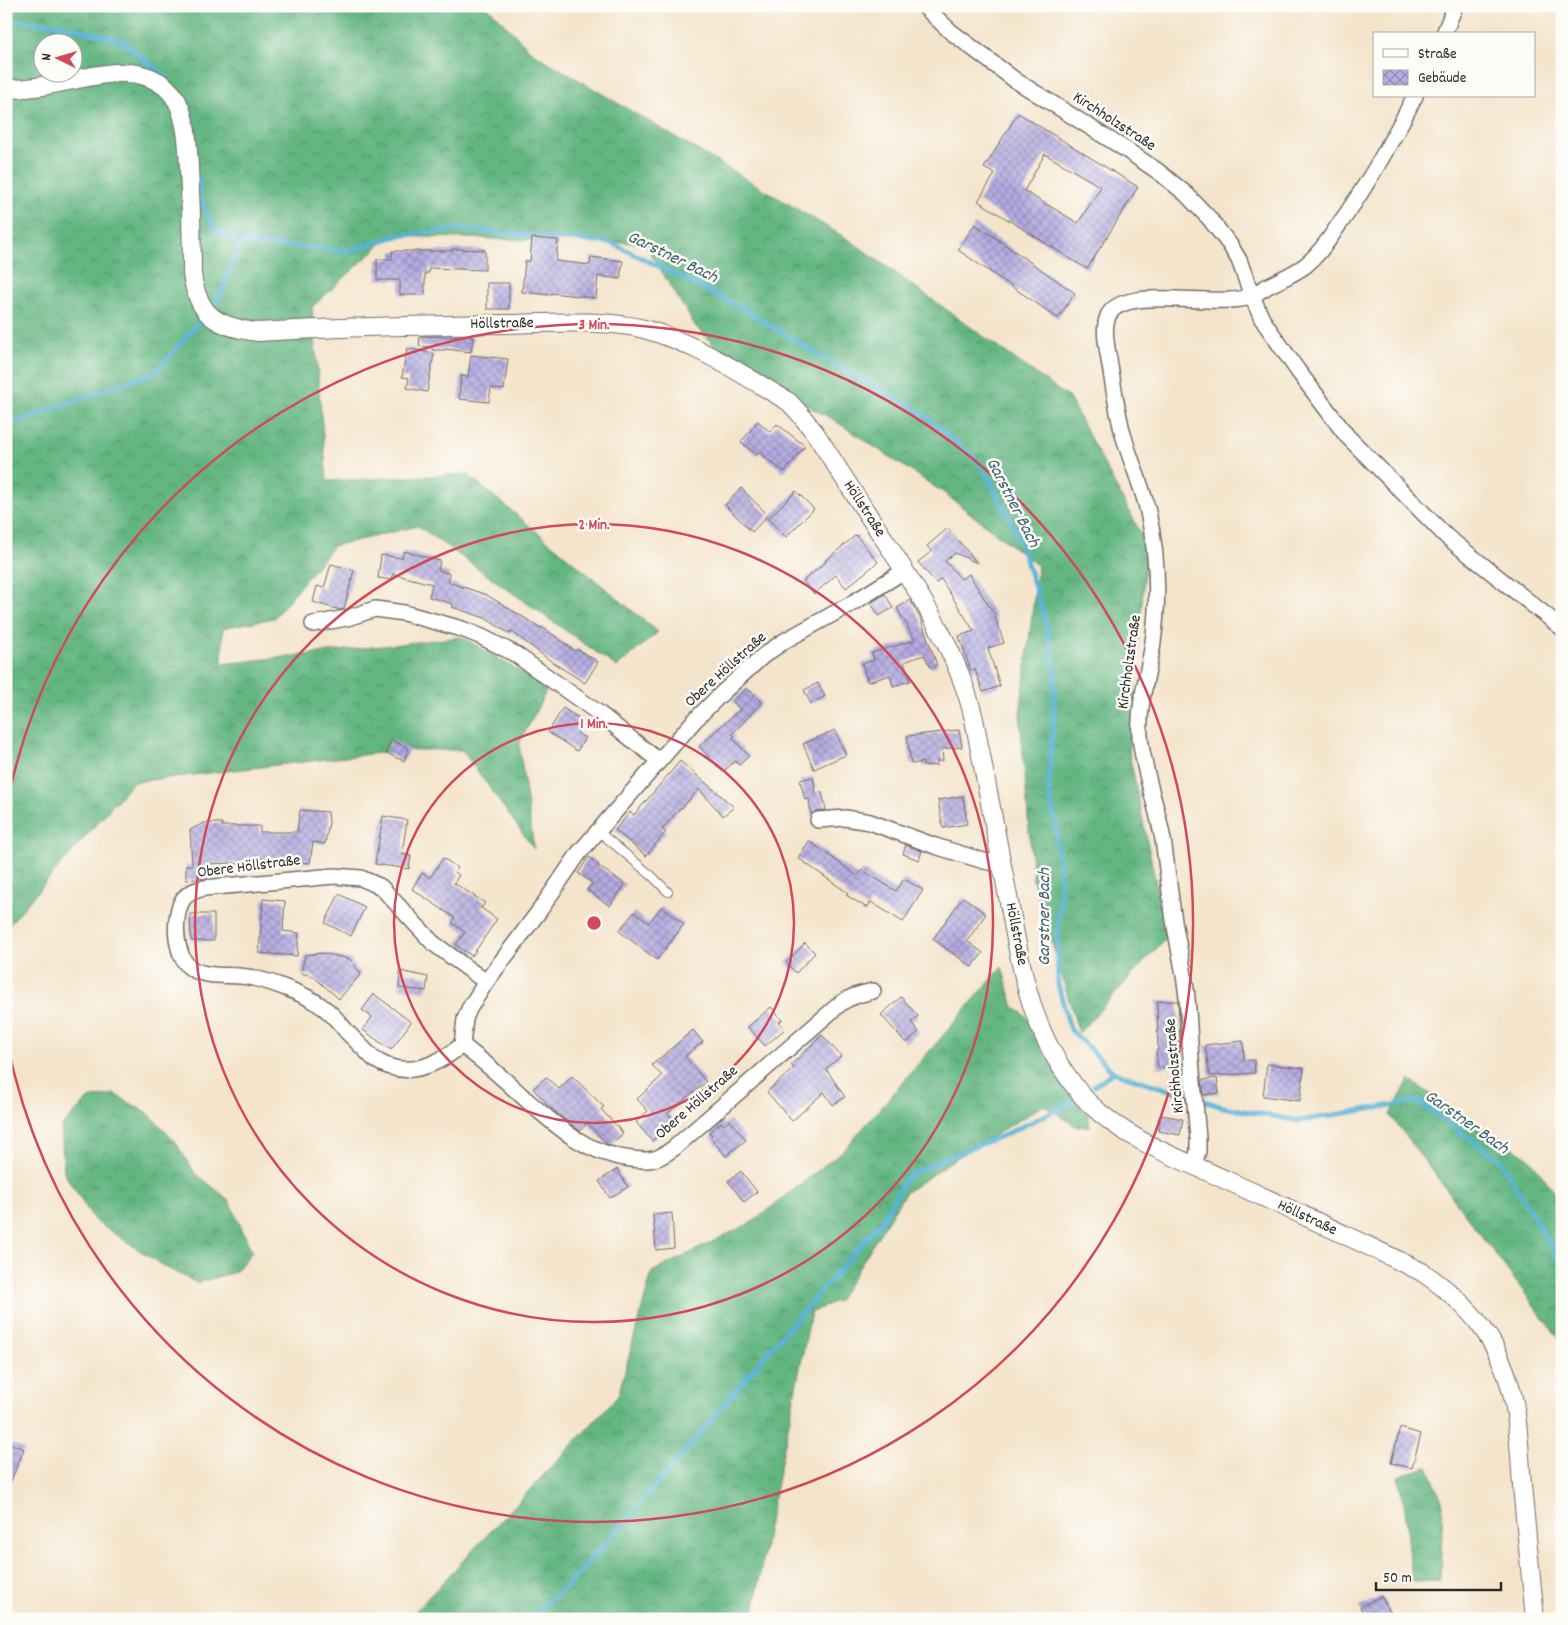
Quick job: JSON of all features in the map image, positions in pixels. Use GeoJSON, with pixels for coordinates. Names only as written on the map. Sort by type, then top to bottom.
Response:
{"type":"FeatureCollection","features":[{"type":"Feature","properties":{"kind":"street","name":"Kirchholzstraße"},"geometry":{"type":"LineString","coordinates":[[924,6],[950,31],[1001,69],[1128,151],[1159,172],[1186,194],[1209,218],[1230,245],[1239,260],[1262,319],[1347,436],[1447,537],[1562,628]]}},
{"type":"Feature","properties":{"kind":"street"},"geometry":{"type":"LineString","coordinates":[[1445,32],[1456,6]]}},
{"type":"Feature","properties":{"kind":"street","name":"Höllstraße"},"geometry":{"type":"LineString","coordinates":[[6,90],[31,88],[116,73],[133,73],[148,76],[164,86],[176,101],[183,118],[187,141],[194,288],[206,312],[226,326],[238,330],[258,332],[394,325],[622,325],[643,329],[703,353],[789,402],[815,433],[904,571],[938,628],[968,693],[1026,987],[1042,1033],[1056,1059],[1072,1084],[1088,1103],[1128,1133],[1156,1149],[1422,1272],[1444,1287],[1478,1321],[1501,1360],[1514,1403],[1535,1619]]}},
{"type":"Feature","properties":{"kind":"street"},"geometry":{"type":"LineString","coordinates":[[1252,296],[1306,265],[1325,245],[1369,179],[1413,98]]}},
{"type":"Feature","properties":{"kind":"street","name":"Kirchholzstraße"},"geometry":{"type":"LineString","coordinates":[[1194,1165],[1198,1151],[1197,1121],[1186,985],[1174,922],[1160,821],[1140,739],[1140,710],[1153,644],[1155,550],[1144,495],[1130,457],[1118,412],[1106,326],[1108,316],[1112,310],[1126,301],[1149,299],[1227,301],[1252,296]]}},
{"type":"Feature","properties":{"kind":"street","name":"Obere Höllstraße"},"geometry":{"type":"LineString","coordinates":[[486,982],[433,943],[381,887],[361,878],[334,876],[204,888],[190,893],[180,905],[177,934],[178,945],[180,954],[192,969],[210,974],[252,977],[314,1000],[328,1011],[361,1046],[381,1063],[399,1069],[413,1069],[425,1067],[448,1057],[462,1045],[468,1009],[580,853],[659,761],[722,693],[764,655],[786,640],[851,604],[904,571]]}},
{"type":"Feature","properties":{"kind":"street"},"geometry":{"type":"LineString","coordinates":[[313,624],[347,618],[375,609],[404,613],[462,629],[515,654],[600,714],[659,761]]}},
{"type":"Feature","properties":{"kind":"street"},"geometry":{"type":"LineString","coordinates":[[818,820],[845,818],[870,822],[935,846],[984,861],[1002,862]]}},
{"type":"Feature","properties":{"kind":"street","name":"Obere Höllstraße"},"geometry":{"type":"LineString","coordinates":[[462,1045],[487,1064],[559,1129],[588,1147],[621,1158],[656,1159],[674,1148],[841,1003],[857,994],[873,991]]}},
{"type":"Feature","properties":{"kind":"lane"},"geometry":{"type":"LineString","coordinates":[[598,831],[652,876],[668,892]]}},
{"type":"Feature","properties":{"kind":"green space"},"geometry":{"type":"Polygon","coordinates":[[[6,6],[487,6],[533,53],[851,241],[1069,398],[1147,545],[1129,753],[1167,937],[1079,1033],[1033,880],[1020,715],[1038,566],[944,493],[831,418],[811,408],[718,349],[696,327],[644,243],[390,236],[312,307],[327,481],[467,474],[658,632],[617,667],[418,526],[333,546],[274,618],[223,628],[222,664],[462,637],[548,688],[519,744],[534,849],[462,750],[405,750],[133,782],[6,928],[6,6]]]}},
{"type":"Feature","properties":{"kind":"green space"},"geometry":{"type":"Polygon","coordinates":[[[1002,967],[1014,1007],[1026,1016],[1060,1082],[1088,1115],[1090,1126],[1077,1127],[1044,1105],[953,1160],[905,1193],[838,1301],[811,1313],[767,1532],[753,1619],[408,1619],[618,1396],[652,1272],[754,1221],[845,1149],[1002,967]]]}},
{"type":"Feature","properties":{"kind":"green space"},"geometry":{"type":"Polygon","coordinates":[[[1409,1080],[1529,1158],[1562,1202],[1562,1350],[1558,1337],[1390,1115],[1409,1080]]]}},
{"type":"Feature","properties":{"kind":"green space"},"geometry":{"type":"Polygon","coordinates":[[[114,1094],[149,1114],[174,1140],[195,1173],[229,1200],[252,1252],[235,1272],[197,1283],[165,1267],[95,1221],[64,1173],[61,1127],[88,1099],[114,1094]]]}},
{"type":"Feature","properties":{"kind":"green space"},"geometry":{"type":"Polygon","coordinates":[[[1428,1466],[1443,1503],[1440,1580],[1412,1581],[1405,1509],[1398,1477],[1428,1466]]]}},
{"type":"Feature","properties":{"kind":"building"},"geometry":{"type":"Polygon","coordinates":[[[1018,113],[1138,187],[1087,269],[978,201],[995,174],[984,168],[1018,113]],[[1045,154],[1024,191],[1078,223],[1101,187],[1045,154]]]}},
{"type":"Feature","properties":{"kind":"building"},"geometry":{"type":"Polygon","coordinates":[[[975,224],[1075,293],[1058,318],[958,250],[975,224]]]}},
{"type":"Feature","properties":{"kind":"building"},"geometry":{"type":"Polygon","coordinates":[[[532,238],[558,240],[556,261],[590,265],[591,257],[623,261],[620,279],[598,276],[596,298],[522,292],[525,261],[530,261],[532,238]]]}},
{"type":"Feature","properties":{"kind":"building"},"geometry":{"type":"Polygon","coordinates":[[[452,249],[485,250],[485,270],[429,268],[429,273],[425,273],[425,295],[400,295],[400,280],[377,280],[377,259],[392,259],[392,251],[452,251],[452,249]]]}},
{"type":"Feature","properties":{"kind":"building"},"geometry":{"type":"Polygon","coordinates":[[[487,283],[509,283],[509,309],[487,309],[487,283]]]}},
{"type":"Feature","properties":{"kind":"building"},"geometry":{"type":"Polygon","coordinates":[[[455,335],[473,337],[471,352],[445,349],[432,350],[432,347],[419,346],[420,336],[455,337],[455,335]]]}},
{"type":"Feature","properties":{"kind":"building"},"geometry":{"type":"Polygon","coordinates":[[[407,348],[434,354],[427,392],[407,388],[409,378],[402,377],[407,348]]]}},
{"type":"Feature","properties":{"kind":"building"},"geometry":{"type":"Polygon","coordinates":[[[471,355],[508,359],[504,390],[491,388],[489,402],[459,399],[461,376],[468,377],[471,355]]]}},
{"type":"Feature","properties":{"kind":"building"},"geometry":{"type":"Polygon","coordinates":[[[758,421],[770,432],[777,424],[805,446],[784,472],[759,452],[757,455],[741,442],[758,421]]]}},
{"type":"Feature","properties":{"kind":"building"},"geometry":{"type":"Polygon","coordinates":[[[741,488],[768,515],[752,532],[725,505],[741,488]]]}},
{"type":"Feature","properties":{"kind":"building"},"geometry":{"type":"Polygon","coordinates":[[[796,491],[814,509],[786,537],[768,519],[796,491]]]}},
{"type":"Feature","properties":{"kind":"building"},"geometry":{"type":"Polygon","coordinates":[[[948,528],[977,563],[955,553],[945,561],[961,579],[969,574],[994,614],[1004,643],[988,648],[1000,686],[983,692],[975,669],[971,671],[959,636],[974,631],[941,579],[936,583],[918,562],[932,551],[927,546],[948,528]]]}},
{"type":"Feature","properties":{"kind":"building"},"geometry":{"type":"Polygon","coordinates":[[[856,535],[878,562],[846,588],[836,575],[814,594],[803,581],[856,535]]]}},
{"type":"Feature","properties":{"kind":"building"},"geometry":{"type":"Polygon","coordinates":[[[404,551],[440,561],[438,570],[450,574],[448,582],[487,595],[542,627],[575,651],[577,649],[598,662],[585,683],[552,662],[511,631],[510,634],[485,618],[452,607],[453,604],[429,597],[432,584],[393,574],[392,580],[378,578],[381,555],[402,558],[404,551]]]}},
{"type":"Feature","properties":{"kind":"building"},"geometry":{"type":"Polygon","coordinates":[[[331,564],[354,570],[344,609],[340,610],[313,602],[317,586],[324,588],[331,564]]]}},
{"type":"Feature","properties":{"kind":"building"},"geometry":{"type":"Polygon","coordinates":[[[885,594],[893,608],[879,616],[871,603],[885,594]]]}},
{"type":"Feature","properties":{"kind":"building"},"geometry":{"type":"Polygon","coordinates":[[[910,600],[923,623],[937,665],[931,668],[924,655],[904,662],[910,681],[893,686],[890,675],[868,682],[862,664],[874,660],[872,653],[915,640],[897,608],[910,600]]]}},
{"type":"Feature","properties":{"kind":"building"},"geometry":{"type":"Polygon","coordinates":[[[818,683],[825,696],[811,704],[804,690],[818,683]]]}},
{"type":"Feature","properties":{"kind":"building"},"geometry":{"type":"Polygon","coordinates":[[[747,688],[762,703],[732,734],[735,736],[733,738],[749,756],[739,765],[735,761],[723,772],[699,746],[740,709],[732,701],[747,688]]]}},
{"type":"Feature","properties":{"kind":"building"},"geometry":{"type":"Polygon","coordinates":[[[563,708],[584,722],[577,733],[585,738],[577,751],[548,732],[563,708]]]}},
{"type":"Feature","properties":{"kind":"building"},"geometry":{"type":"Polygon","coordinates":[[[835,730],[846,755],[814,769],[803,744],[835,730]]]}},
{"type":"Feature","properties":{"kind":"building"},"geometry":{"type":"Polygon","coordinates":[[[959,730],[962,747],[942,749],[943,761],[937,761],[937,765],[923,766],[923,762],[911,764],[907,736],[959,730]]]}},
{"type":"Feature","properties":{"kind":"building"},"geometry":{"type":"Polygon","coordinates":[[[391,740],[409,748],[404,761],[386,753],[391,740]]]}},
{"type":"Feature","properties":{"kind":"building"},"geometry":{"type":"Polygon","coordinates":[[[680,761],[734,807],[723,816],[699,789],[662,829],[666,832],[646,856],[615,830],[630,812],[634,815],[680,761]]]}},
{"type":"Feature","properties":{"kind":"building"},"geometry":{"type":"Polygon","coordinates":[[[813,777],[816,793],[822,792],[826,810],[811,814],[809,799],[805,800],[800,780],[813,777]]]}},
{"type":"Feature","properties":{"kind":"building"},"geometry":{"type":"Polygon","coordinates":[[[963,796],[967,824],[943,828],[938,800],[963,796]]]}},
{"type":"Feature","properties":{"kind":"building"},"geometry":{"type":"Polygon","coordinates":[[[300,810],[328,812],[329,822],[325,844],[313,842],[310,863],[260,858],[260,866],[243,866],[243,864],[235,863],[206,864],[207,878],[186,880],[186,865],[192,865],[190,830],[204,823],[222,823],[222,826],[260,826],[260,832],[297,832],[300,810]]]}},
{"type":"Feature","properties":{"kind":"building"},"geometry":{"type":"Polygon","coordinates":[[[383,816],[407,820],[402,854],[411,856],[409,869],[375,864],[383,816]]]}},
{"type":"Feature","properties":{"kind":"building"},"geometry":{"type":"Polygon","coordinates":[[[809,841],[858,876],[862,870],[896,891],[904,879],[923,890],[903,922],[871,902],[867,908],[846,895],[848,893],[798,858],[809,841]]]}},
{"type":"Feature","properties":{"kind":"building"},"geometry":{"type":"Polygon","coordinates":[[[906,845],[922,851],[919,860],[903,854],[906,845]]]}},
{"type":"Feature","properties":{"kind":"building"},"geometry":{"type":"Polygon","coordinates":[[[589,857],[598,866],[625,884],[610,906],[587,890],[592,883],[578,873],[589,857]]]}},
{"type":"Feature","properties":{"kind":"building"},"geometry":{"type":"Polygon","coordinates":[[[443,858],[458,868],[455,872],[459,875],[454,883],[485,903],[481,908],[497,919],[472,956],[456,945],[465,932],[452,923],[455,918],[412,889],[422,873],[430,878],[443,858]]]}},
{"type":"Feature","properties":{"kind":"building"},"geometry":{"type":"Polygon","coordinates":[[[339,894],[365,907],[351,936],[325,923],[339,894]]]}},
{"type":"Feature","properties":{"kind":"building"},"geometry":{"type":"Polygon","coordinates":[[[963,897],[986,914],[967,941],[983,953],[972,967],[933,939],[963,897]]]}},
{"type":"Feature","properties":{"kind":"building"},"geometry":{"type":"Polygon","coordinates":[[[263,899],[285,901],[283,931],[299,933],[297,956],[259,953],[263,899]]]}},
{"type":"Feature","properties":{"kind":"building"},"geometry":{"type":"Polygon","coordinates":[[[661,907],[684,924],[657,960],[619,931],[634,912],[649,923],[661,907]]]}},
{"type":"Feature","properties":{"kind":"building"},"geometry":{"type":"Polygon","coordinates":[[[190,914],[214,914],[214,941],[191,941],[190,914]]]}},
{"type":"Feature","properties":{"kind":"building"},"geometry":{"type":"Polygon","coordinates":[[[805,943],[815,953],[796,973],[786,963],[805,943]]]}},
{"type":"Feature","properties":{"kind":"building"},"geometry":{"type":"Polygon","coordinates":[[[322,953],[350,959],[361,974],[339,999],[313,976],[301,973],[305,955],[322,953]]]}},
{"type":"Feature","properties":{"kind":"building"},"geometry":{"type":"Polygon","coordinates":[[[400,971],[428,977],[426,991],[399,988],[400,971]]]}},
{"type":"Feature","properties":{"kind":"building"},"geometry":{"type":"Polygon","coordinates":[[[374,994],[411,1022],[391,1050],[363,1030],[372,1017],[362,1010],[374,994]]]}},
{"type":"Feature","properties":{"kind":"building"},"geometry":{"type":"Polygon","coordinates":[[[901,997],[918,1016],[911,1022],[919,1032],[906,1043],[881,1015],[901,997]]]}},
{"type":"Feature","properties":{"kind":"building"},"geometry":{"type":"Polygon","coordinates":[[[1157,1001],[1178,1001],[1180,1042],[1174,1042],[1177,1065],[1158,1068],[1156,1050],[1158,1050],[1157,1001]]]}},
{"type":"Feature","properties":{"kind":"building"},"geometry":{"type":"Polygon","coordinates":[[[771,1007],[782,1020],[779,1022],[785,1029],[765,1046],[748,1027],[771,1007]]]}},
{"type":"Feature","properties":{"kind":"building"},"geometry":{"type":"Polygon","coordinates":[[[693,1030],[703,1042],[685,1056],[706,1082],[668,1113],[675,1122],[652,1141],[636,1122],[648,1111],[637,1099],[662,1076],[652,1065],[693,1030]]]}},
{"type":"Feature","properties":{"kind":"building"},"geometry":{"type":"Polygon","coordinates":[[[822,1035],[841,1056],[826,1069],[845,1097],[833,1105],[824,1092],[792,1121],[767,1092],[794,1068],[791,1065],[822,1035]]]}},
{"type":"Feature","properties":{"kind":"building"},"geometry":{"type":"Polygon","coordinates":[[[1243,1041],[1244,1060],[1254,1060],[1255,1073],[1210,1076],[1205,1045],[1243,1041]]]}},
{"type":"Feature","properties":{"kind":"building"},"geometry":{"type":"Polygon","coordinates":[[[1267,1064],[1304,1068],[1300,1101],[1263,1096],[1267,1064]]]}},
{"type":"Feature","properties":{"kind":"building"},"geometry":{"type":"Polygon","coordinates":[[[572,1076],[604,1107],[601,1109],[623,1133],[611,1145],[607,1144],[587,1123],[580,1131],[545,1103],[533,1089],[546,1077],[559,1089],[572,1076]]]}},
{"type":"Feature","properties":{"kind":"building"},"geometry":{"type":"Polygon","coordinates":[[[1217,1078],[1219,1093],[1204,1095],[1202,1080],[1217,1078]]]}},
{"type":"Feature","properties":{"kind":"building"},"geometry":{"type":"Polygon","coordinates":[[[1161,1115],[1183,1119],[1180,1135],[1158,1131],[1161,1115]]]}},
{"type":"Feature","properties":{"kind":"building"},"geometry":{"type":"Polygon","coordinates":[[[730,1120],[746,1140],[726,1156],[710,1137],[712,1135],[709,1132],[721,1122],[724,1125],[730,1120]]]}},
{"type":"Feature","properties":{"kind":"building"},"geometry":{"type":"Polygon","coordinates":[[[617,1169],[628,1187],[610,1198],[599,1181],[617,1169]]]}},
{"type":"Feature","properties":{"kind":"building"},"geometry":{"type":"Polygon","coordinates":[[[741,1171],[757,1192],[744,1202],[728,1181],[741,1171]]]}},
{"type":"Feature","properties":{"kind":"building"},"geometry":{"type":"Polygon","coordinates":[[[672,1213],[674,1248],[656,1250],[653,1215],[672,1213]]]}},
{"type":"Feature","properties":{"kind":"building"},"geometry":{"type":"Polygon","coordinates":[[[1400,1428],[1421,1434],[1412,1468],[1391,1463],[1400,1428]]]}},
{"type":"Feature","properties":{"kind":"building"},"geometry":{"type":"Polygon","coordinates":[[[6,1442],[24,1449],[7,1491],[6,1491],[6,1442]]]}},
{"type":"Feature","properties":{"kind":"building"},"geometry":{"type":"Polygon","coordinates":[[[1381,1596],[1394,1619],[1366,1619],[1360,1607],[1381,1596]]]}},
{"type":"Feature","properties":{"kind":"waterway","name":"Garstner Bach"},"geometry":{"type":"LineString","coordinates":[[6,20],[57,24],[121,40],[166,77]]}},
{"type":"Feature","properties":{"kind":"waterway","name":"Garstner Bach"},"geometry":{"type":"LineString","coordinates":[[198,178],[200,199],[216,231],[241,242],[347,251],[397,236],[457,229],[612,243],[740,307],[837,366],[919,411],[981,464],[1018,536],[1043,612],[1055,668],[1048,788],[1056,826],[1061,890],[1057,936],[1058,984],[1070,1029],[1113,1072],[1223,1107],[1299,1121],[1417,1101],[1501,1161],[1562,1265]]}},
{"type":"Feature","properties":{"kind":"waterway"},"geometry":{"type":"LineString","coordinates":[[6,427],[156,372],[220,297],[241,242]]}},
{"type":"Feature","properties":{"kind":"waterway"},"geometry":{"type":"LineString","coordinates":[[1094,1086],[1113,1072]]}},
{"type":"Feature","properties":{"kind":"waterway"},"geometry":{"type":"LineString","coordinates":[[529,1619],[568,1585],[655,1487],[777,1341],[882,1221],[906,1177],[941,1160],[1004,1135],[1073,1102]]}}]}
